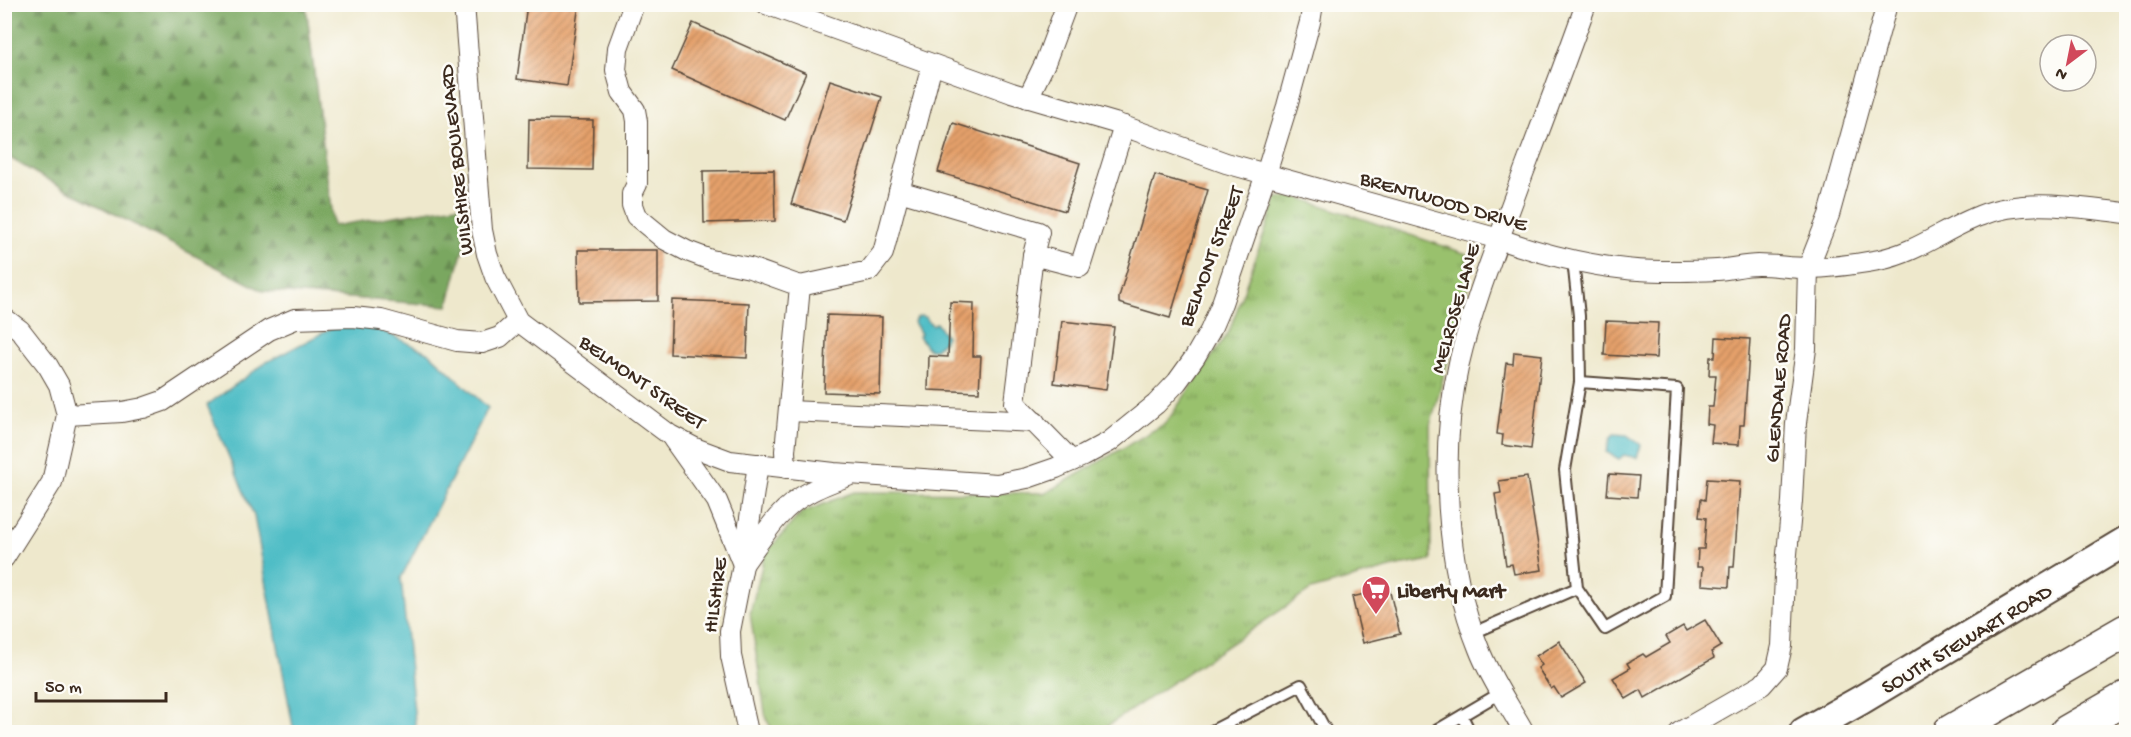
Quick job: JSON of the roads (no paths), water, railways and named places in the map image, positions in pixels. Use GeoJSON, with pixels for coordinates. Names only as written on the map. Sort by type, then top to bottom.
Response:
{"type":"FeatureCollection","features":[{"type":"Feature","properties":{"kind":"highway"},"geometry":{"type":"LineString","coordinates":[[1950,732],[2127,631]]}},
{"type":"Feature","properties":{"kind":"highway"},"geometry":{"type":"LineString","coordinates":[[2067,732],[2127,698]]}},
{"type":"Feature","properties":{"kind":"street","name":"WILSHIRE BOULEVARD"},"geometry":{"type":"LineString","coordinates":[[464,4],[482,230],[495,277],[518,321]]}},
{"type":"Feature","properties":{"kind":"street"},"geometry":{"type":"LineString","coordinates":[[634,4],[616,59],[618,81],[622,92],[635,110],[637,121],[638,184],[632,194],[632,205],[636,216],[664,239],[687,251],[711,260],[750,268],[800,286],[869,270],[883,252],[932,65]]}},
{"type":"Feature","properties":{"kind":"street","name":"BRENTWOOD DRIVE"},"geometry":{"type":"LineString","coordinates":[[766,4],[932,65],[1028,98],[1124,126],[1226,163],[1535,252],[1622,268],[1661,272],[1717,270],[1756,265],[1808,268],[1880,260],[1903,253],[1981,214],[2004,208],[2027,205],[2127,213]]}},
{"type":"Feature","properties":{"kind":"street"},"geometry":{"type":"LineString","coordinates":[[1028,98],[1045,63],[1067,4]]}},
{"type":"Feature","properties":{"kind":"street","name":"BELMONT STREET"},"geometry":{"type":"LineString","coordinates":[[518,321],[670,435],[695,448],[730,461],[851,474],[998,484],[1027,478],[1072,461],[1109,442],[1134,424],[1163,396],[1194,357],[1210,331],[1222,303],[1266,174],[1290,96],[1313,4]]}},
{"type":"Feature","properties":{"kind":"street","name":"MELROSE LANE"},"geometry":{"type":"LineString","coordinates":[[1524,732],[1479,650],[1460,586],[1448,494],[1452,402],[1473,311],[1586,4]]}},
{"type":"Feature","properties":{"kind":"street","name":"GLENDALE ROAD"},"geometry":{"type":"LineString","coordinates":[[1680,732],[1762,685],[1770,678],[1781,658],[1796,423],[1806,349],[1808,268],[1829,214],[1887,4]]}},
{"type":"Feature","properties":{"kind":"street"},"geometry":{"type":"LineString","coordinates":[[1033,255],[1080,267],[1124,126]]}},
{"type":"Feature","properties":{"kind":"street"},"geometry":{"type":"LineString","coordinates":[[899,191],[1039,232],[1033,255],[1016,403],[1072,461]]}},
{"type":"Feature","properties":{"kind":"street"},"geometry":{"type":"LineString","coordinates":[[786,468],[800,286]]}},
{"type":"Feature","properties":{"kind":"street"},"geometry":{"type":"LineString","coordinates":[[67,415],[122,412],[163,401],[269,330],[295,319],[353,317],[381,320],[457,341],[482,343],[500,338],[518,321]]}},
{"type":"Feature","properties":{"kind":"street"},"geometry":{"type":"LineString","coordinates":[[4,318],[20,330],[48,366],[59,385],[67,415],[52,482],[4,558]]}},
{"type":"Feature","properties":{"kind":"street"},"geometry":{"type":"LineString","coordinates":[[789,411],[1035,422]]}},
{"type":"Feature","properties":{"kind":"street"},"geometry":{"type":"LineString","coordinates":[[670,435],[717,501],[743,565]]}},
{"type":"Feature","properties":{"kind":"street","name":"HILSHIRE"},"geometry":{"type":"LineString","coordinates":[[748,732],[731,656],[730,631],[743,565],[758,464]]}},
{"type":"Feature","properties":{"kind":"street","name":"BELMONT STREET"},"geometry":{"type":"LineString","coordinates":[[743,565],[771,524],[789,506],[807,493],[851,474]]}},
{"type":"Feature","properties":{"kind":"street","name":"SOUTH STEWART ROAD"},"geometry":{"type":"LineString","coordinates":[[1804,732],[2127,541]]}},
{"type":"Feature","properties":{"kind":"lane"},"geometry":{"type":"LineString","coordinates":[[1573,260],[1580,316],[1580,382],[1565,470],[1577,588],[1605,629],[1665,596],[1677,389],[1580,382]]}},
{"type":"Feature","properties":{"kind":"lane"},"geometry":{"type":"LineString","coordinates":[[1473,633],[1577,588]]}},
{"type":"Feature","properties":{"kind":"lane"},"geometry":{"type":"LineString","coordinates":[[1210,732],[1301,684],[1326,731],[1324,732]]}},
{"type":"Feature","properties":{"kind":"lane"},"geometry":{"type":"LineString","coordinates":[[1434,732],[1502,692]]}},
{"type":"Feature","properties":{"kind":"lane"},"geometry":{"type":"LineString","coordinates":[[1462,716],[1470,732]]}},
{"type":"Feature","properties":{"kind":"water"},"geometry":{"type":"Polygon","coordinates":[[[920,316],[925,317],[932,325],[936,323],[946,336],[935,349],[928,349],[919,336],[921,334],[914,322],[920,316]]]}},
{"type":"Feature","properties":{"kind":"water"},"geometry":{"type":"Polygon","coordinates":[[[353,317],[429,353],[488,408],[401,578],[416,732],[294,732],[254,516],[207,405],[267,362],[353,317]]]}},
{"type":"Feature","properties":{"kind":"water"},"geometry":{"type":"Polygon","coordinates":[[[1614,434],[1627,435],[1641,445],[1637,458],[1624,455],[1619,459],[1606,452],[1614,434]]]}},
{"type":"Feature","properties":{"kind":"place","name":"Liberty Mart"},"geometry":{"type":"Point","coordinates":[1376,616]}}]}
